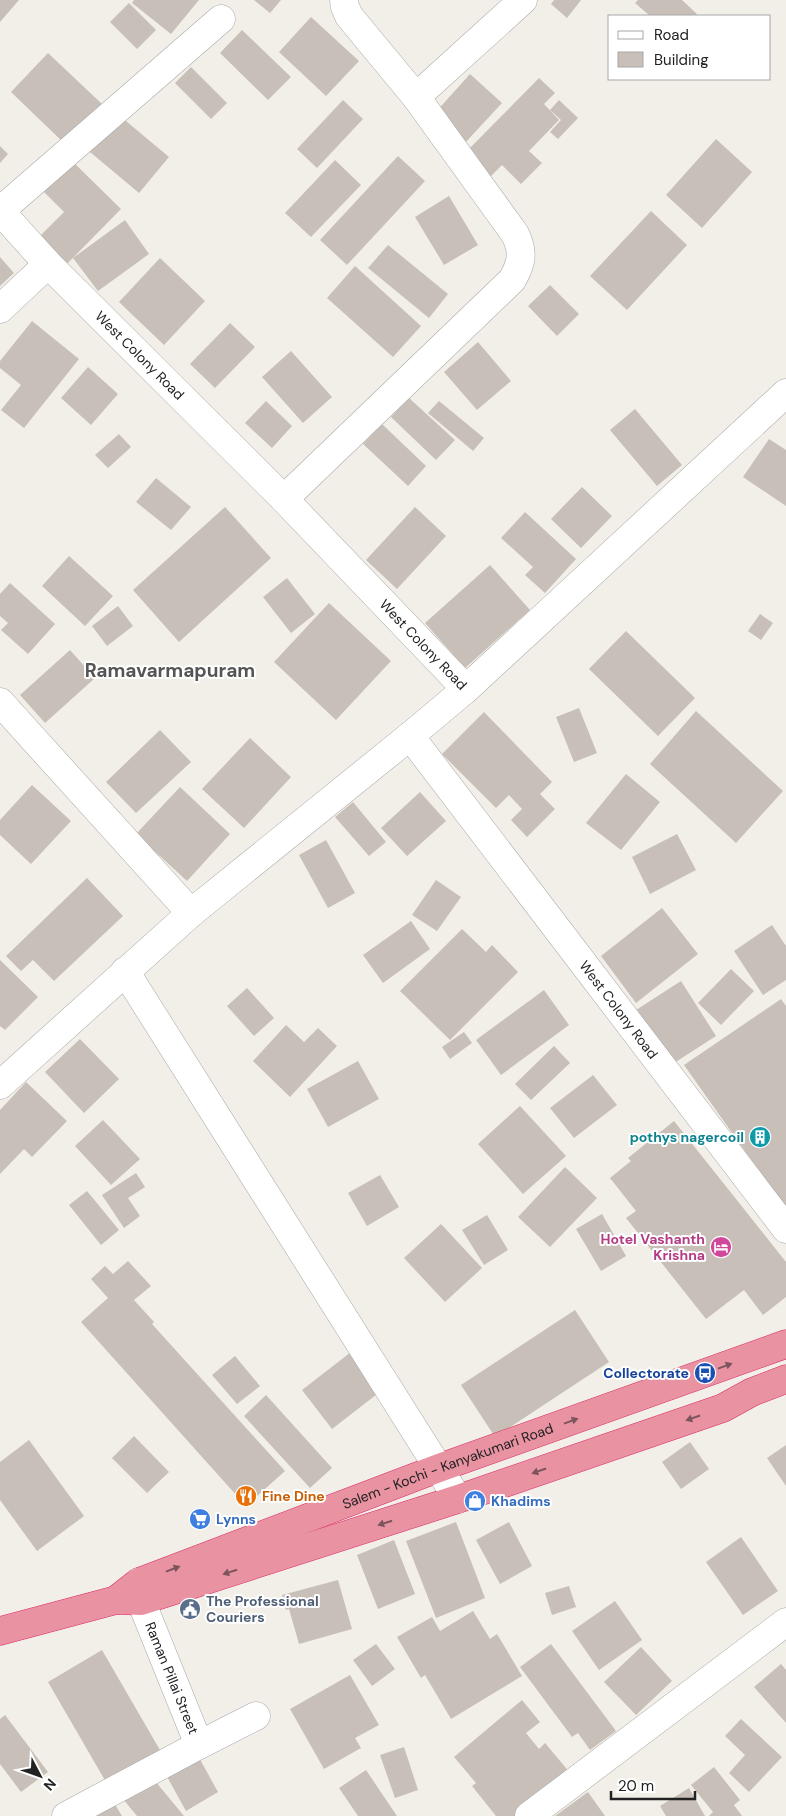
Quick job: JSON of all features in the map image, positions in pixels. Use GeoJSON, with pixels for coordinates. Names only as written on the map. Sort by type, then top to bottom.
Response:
{"type":"FeatureCollection","features":[{"type":"Feature","properties":{"kind":"highway","name":"Salem - Kochi - Kanyakumari Road"},"geometry":{"type":"LineString","coordinates":[[132,1594],[439,1468],[786,1344]]}},
{"type":"Feature","properties":{"kind":"highway","name":"Salem - Kochi - Kanyakumari Road"},"geometry":{"type":"LineString","coordinates":[[0,1631],[458,1499],[723,1408],[752,1392],[786,1379]]}},
{"type":"Feature","properties":{"kind":"street"},"geometry":{"type":"LineString","coordinates":[[284,499],[512,280],[519,268],[520,245],[515,234],[416,96],[349,16],[344,0]]}},
{"type":"Feature","properties":{"kind":"street"},"geometry":{"type":"LineString","coordinates":[[416,96],[523,0]]}},
{"type":"Feature","properties":{"kind":"street"},"geometry":{"type":"LineString","coordinates":[[0,211],[221,19]]}},
{"type":"Feature","properties":{"kind":"street","name":"West Colony Road"},"geometry":{"type":"LineString","coordinates":[[0,211],[48,264],[284,499],[466,689],[410,736],[786,1229]]}},
{"type":"Feature","properties":{"kind":"street"},"geometry":{"type":"LineString","coordinates":[[0,309],[48,264]]}},
{"type":"Feature","properties":{"kind":"street"},"geometry":{"type":"LineString","coordinates":[[466,689],[786,393]]}},
{"type":"Feature","properties":{"kind":"street"},"geometry":{"type":"LineString","coordinates":[[0,702],[191,913]]}},
{"type":"Feature","properties":{"kind":"street"},"geometry":{"type":"LineString","coordinates":[[0,1085],[191,913],[410,736]]}},
{"type":"Feature","properties":{"kind":"street"},"geometry":{"type":"LineString","coordinates":[[125,971],[458,1499]]}},
{"type":"Feature","properties":{"kind":"street","name":"Raman Pillai Street"},"geometry":{"type":"LineString","coordinates":[[66,1816],[199,1744],[132,1594]]}},
{"type":"Feature","properties":{"kind":"street"},"geometry":{"type":"LineString","coordinates":[[529,1816],[786,1622]]}},
{"type":"Feature","properties":{"kind":"street"},"geometry":{"type":"LineString","coordinates":[[199,1744],[256,1716]]}},
{"type":"Feature","properties":{"kind":"building"},"geometry":{"type":"Polygon","coordinates":[[[0,0],[19,0],[0,22],[0,0]]]}},
{"type":"Feature","properties":{"kind":"building"},"geometry":{"type":"Polygon","coordinates":[[[134,0],[199,0],[171,34],[132,3],[134,0]]]}},
{"type":"Feature","properties":{"kind":"building"},"geometry":{"type":"Polygon","coordinates":[[[254,0],[281,0],[270,13],[254,0]]]}},
{"type":"Feature","properties":{"kind":"building"},"geometry":{"type":"Polygon","coordinates":[[[554,0],[581,0],[567,18],[551,4],[554,0]]]}},
{"type":"Feature","properties":{"kind":"building"},"geometry":{"type":"Polygon","coordinates":[[[638,0],[682,0],[697,14],[649,15],[635,3],[638,0]]]}},
{"type":"Feature","properties":{"kind":"building"},"geometry":{"type":"Polygon","coordinates":[[[129,3],[156,30],[137,49],[110,22],[129,3]]]}},
{"type":"Feature","properties":{"kind":"building"},"geometry":{"type":"Polygon","coordinates":[[[311,17],[359,61],[326,96],[279,52],[311,17]]]}},
{"type":"Feature","properties":{"kind":"building"},"geometry":{"type":"Polygon","coordinates":[[[242,30],[291,77],[268,100],[220,53],[242,30]]]}},
{"type":"Feature","properties":{"kind":"building"},"geometry":{"type":"Polygon","coordinates":[[[48,53],[102,104],[65,144],[11,92],[48,53]]]}},
{"type":"Feature","properties":{"kind":"building"},"geometry":{"type":"Polygon","coordinates":[[[191,67],[227,103],[211,119],[175,83],[191,67]]]}},
{"type":"Feature","properties":{"kind":"building"},"geometry":{"type":"Polygon","coordinates":[[[470,74],[502,103],[465,143],[434,114],[470,74]]]}},
{"type":"Feature","properties":{"kind":"building"},"geometry":{"type":"Polygon","coordinates":[[[539,78],[555,93],[544,104],[559,120],[529,151],[542,163],[521,184],[502,165],[490,177],[465,153],[539,78]]]}},
{"type":"Feature","properties":{"kind":"building"},"geometry":{"type":"Polygon","coordinates":[[[343,100],[363,119],[317,168],[297,149],[343,100]]]}},
{"type":"Feature","properties":{"kind":"building"},"geometry":{"type":"Polygon","coordinates":[[[559,100],[578,118],[558,139],[550,132],[561,120],[550,110],[559,100]]]}},
{"type":"Feature","properties":{"kind":"building"},"geometry":{"type":"Polygon","coordinates":[[[120,116],[169,157],[139,193],[90,152],[120,116]]]}},
{"type":"Feature","properties":{"kind":"building"},"geometry":{"type":"Polygon","coordinates":[[[716,139],[752,172],[702,228],[666,195],[716,139]]]}},
{"type":"Feature","properties":{"kind":"building"},"geometry":{"type":"Polygon","coordinates":[[[0,146],[8,154],[0,163],[0,146]]]}},
{"type":"Feature","properties":{"kind":"building"},"geometry":{"type":"Polygon","coordinates":[[[398,156],[425,181],[347,265],[320,240],[398,156]]]}},
{"type":"Feature","properties":{"kind":"building"},"geometry":{"type":"Polygon","coordinates":[[[68,157],[121,209],[66,265],[38,238],[64,212],[38,186],[68,157]]]}},
{"type":"Feature","properties":{"kind":"building"},"geometry":{"type":"Polygon","coordinates":[[[335,160],[361,185],[311,237],[285,213],[335,160]]]}},
{"type":"Feature","properties":{"kind":"building"},"geometry":{"type":"Polygon","coordinates":[[[449,196],[478,245],[444,265],[415,217],[449,196]]]}},
{"type":"Feature","properties":{"kind":"building"},"geometry":{"type":"Polygon","coordinates":[[[651,211],[687,245],[627,310],[590,276],[651,211]]]}},
{"type":"Feature","properties":{"kind":"building"},"geometry":{"type":"Polygon","coordinates":[[[125,220],[149,254],[98,291],[73,258],[125,220]]]}},
{"type":"Feature","properties":{"kind":"building"},"geometry":{"type":"Polygon","coordinates":[[[388,245],[448,294],[429,318],[368,268],[388,245]]]}},
{"type":"Feature","properties":{"kind":"building"},"geometry":{"type":"Polygon","coordinates":[[[0,257],[14,273],[0,286],[0,257]]]}},
{"type":"Feature","properties":{"kind":"building"},"geometry":{"type":"Polygon","coordinates":[[[160,258],[205,301],[164,345],[119,302],[160,258]]]}},
{"type":"Feature","properties":{"kind":"building"},"geometry":{"type":"Polygon","coordinates":[[[355,266],[421,326],[393,357],[327,298],[355,266]]]}},
{"type":"Feature","properties":{"kind":"building"},"geometry":{"type":"Polygon","coordinates":[[[550,285],[579,314],[557,336],[528,306],[550,285]]]}},
{"type":"Feature","properties":{"kind":"building"},"geometry":{"type":"Polygon","coordinates":[[[32,321],[79,359],[24,428],[1,410],[21,385],[0,368],[0,361],[32,321]]]}},
{"type":"Feature","properties":{"kind":"building"},"geometry":{"type":"Polygon","coordinates":[[[230,323],[255,347],[215,388],[190,364],[230,323]]]}},
{"type":"Feature","properties":{"kind":"building"},"geometry":{"type":"Polygon","coordinates":[[[478,342],[511,381],[477,410],[444,372],[478,342]]]}},
{"type":"Feature","properties":{"kind":"building"},"geometry":{"type":"Polygon","coordinates":[[[291,351],[332,397],[303,423],[262,377],[291,351]]]}},
{"type":"Feature","properties":{"kind":"building"},"geometry":{"type":"Polygon","coordinates":[[[88,367],[118,394],[91,425],[61,398],[88,367]]]}},
{"type":"Feature","properties":{"kind":"building"},"geometry":{"type":"Polygon","coordinates":[[[409,398],[455,440],[436,460],[391,417],[409,398]]]}},
{"type":"Feature","properties":{"kind":"building"},"geometry":{"type":"Polygon","coordinates":[[[266,401],[292,426],[272,448],[245,423],[266,401]]]}},
{"type":"Feature","properties":{"kind":"building"},"geometry":{"type":"Polygon","coordinates":[[[439,401],[484,438],[473,451],[428,413],[439,401]]]}},
{"type":"Feature","properties":{"kind":"building"},"geometry":{"type":"Polygon","coordinates":[[[635,409],[682,465],[657,486],[610,430],[635,409]]]}},
{"type":"Feature","properties":{"kind":"building"},"geometry":{"type":"Polygon","coordinates":[[[382,424],[426,466],[408,486],[363,444],[382,424]]]}},
{"type":"Feature","properties":{"kind":"building"},"geometry":{"type":"Polygon","coordinates":[[[119,434],[131,447],[108,468],[95,455],[119,434]]]}},
{"type":"Feature","properties":{"kind":"building"},"geometry":{"type":"Polygon","coordinates":[[[769,439],[786,450],[786,506],[743,477],[769,439]]]}},
{"type":"Feature","properties":{"kind":"building"},"geometry":{"type":"Polygon","coordinates":[[[156,478],[191,507],[171,530],[136,502],[156,478]]]}},
{"type":"Feature","properties":{"kind":"building"},"geometry":{"type":"Polygon","coordinates":[[[582,487],[612,516],[581,548],[551,519],[582,487]]]}},
{"type":"Feature","properties":{"kind":"building"},"geometry":{"type":"Polygon","coordinates":[[[225,507],[271,558],[179,642],[133,590],[225,507]]]}},
{"type":"Feature","properties":{"kind":"building"},"geometry":{"type":"Polygon","coordinates":[[[415,507],[446,536],[397,589],[366,560],[415,507]]]}},
{"type":"Feature","properties":{"kind":"building"},"geometry":{"type":"Polygon","coordinates":[[[525,512],[576,559],[545,593],[525,575],[533,567],[501,538],[525,512]]]}},
{"type":"Feature","properties":{"kind":"building"},"geometry":{"type":"Polygon","coordinates":[[[69,556],[113,596],[85,626],[42,586],[69,556]]]}},
{"type":"Feature","properties":{"kind":"building"},"geometry":{"type":"Polygon","coordinates":[[[490,565],[530,610],[465,668],[425,623],[490,565]]]}},
{"type":"Feature","properties":{"kind":"building"},"geometry":{"type":"Polygon","coordinates":[[[287,578],[315,614],[291,633],[263,597],[287,578]]]}},
{"type":"Feature","properties":{"kind":"building"},"geometry":{"type":"Polygon","coordinates":[[[10,583],[55,624],[28,654],[1,630],[8,623],[0,616],[0,594],[10,583]]]}},
{"type":"Feature","properties":{"kind":"building"},"geometry":{"type":"Polygon","coordinates":[[[329,603],[391,661],[336,720],[274,662],[329,603]]]}},
{"type":"Feature","properties":{"kind":"building"},"geometry":{"type":"Polygon","coordinates":[[[118,606],[133,626],[107,646],[92,626],[118,606]]]}},
{"type":"Feature","properties":{"kind":"building"},"geometry":{"type":"Polygon","coordinates":[[[760,614],[773,623],[761,640],[748,631],[760,614]]]}},
{"type":"Feature","properties":{"kind":"building"},"geometry":{"type":"Polygon","coordinates":[[[626,631],[695,698],[658,736],[589,669],[626,631]]]}},
{"type":"Feature","properties":{"kind":"building"},"geometry":{"type":"Polygon","coordinates":[[[70,650],[95,678],[45,723],[20,695],[70,650]]]}},
{"type":"Feature","properties":{"kind":"building"},"geometry":{"type":"Polygon","coordinates":[[[579,708],[597,753],[574,762],[556,717],[579,708]]]}},
{"type":"Feature","properties":{"kind":"building"},"geometry":{"type":"Polygon","coordinates":[[[696,711],[783,791],[736,843],[650,764],[696,711]]]}},
{"type":"Feature","properties":{"kind":"building"},"geometry":{"type":"Polygon","coordinates":[[[484,712],[552,782],[540,794],[555,809],[527,837],[511,820],[522,809],[509,795],[496,808],[442,754],[484,712]]]}},
{"type":"Feature","properties":{"kind":"building"},"geometry":{"type":"Polygon","coordinates":[[[160,730],[191,762],[136,813],[106,782],[160,730]]]}},
{"type":"Feature","properties":{"kind":"building"},"geometry":{"type":"Polygon","coordinates":[[[250,738],[291,777],[244,828],[202,789],[250,738]]]}},
{"type":"Feature","properties":{"kind":"building"},"geometry":{"type":"Polygon","coordinates":[[[626,774],[660,802],[621,850],[586,823],[626,774]]]}},
{"type":"Feature","properties":{"kind":"building"},"geometry":{"type":"Polygon","coordinates":[[[32,785],[71,821],[31,864],[0,835],[0,820],[32,785]]]}},
{"type":"Feature","properties":{"kind":"building"},"geometry":{"type":"Polygon","coordinates":[[[180,787],[230,834],[187,881],[136,834],[180,787]]]}},
{"type":"Feature","properties":{"kind":"building"},"geometry":{"type":"Polygon","coordinates":[[[420,792],[446,821],[407,856],[381,828],[420,792]]]}},
{"type":"Feature","properties":{"kind":"building"},"geometry":{"type":"Polygon","coordinates":[[[353,802],[386,842],[369,856],[335,817],[353,802]]]}},
{"type":"Feature","properties":{"kind":"building"},"geometry":{"type":"Polygon","coordinates":[[[677,834],[696,870],[650,894],[632,857],[677,834]]]}},
{"type":"Feature","properties":{"kind":"building"},"geometry":{"type":"Polygon","coordinates":[[[326,840],[355,893],[328,908],[299,855],[326,840]]]}},
{"type":"Feature","properties":{"kind":"building"},"geometry":{"type":"Polygon","coordinates":[[[87,878],[123,916],[54,981],[33,960],[21,971],[6,956],[87,878]]]}},
{"type":"Feature","properties":{"kind":"building"},"geometry":{"type":"Polygon","coordinates":[[[436,880],[461,897],[437,931],[412,915],[436,880]]]}},
{"type":"Feature","properties":{"kind":"building"},"geometry":{"type":"Polygon","coordinates":[[[662,908],[698,954],[636,1003],[601,956],[662,908]]]}},
{"type":"Feature","properties":{"kind":"building"},"geometry":{"type":"Polygon","coordinates":[[[411,921],[430,949],[383,983],[363,955],[411,921]]]}},
{"type":"Feature","properties":{"kind":"building"},"geometry":{"type":"Polygon","coordinates":[[[772,925],[786,946],[786,980],[763,995],[734,951],[772,925]]]}},
{"type":"Feature","properties":{"kind":"building"},"geometry":{"type":"Polygon","coordinates":[[[462,929],[486,952],[492,945],[518,972],[450,1040],[400,991],[462,929]]]}},
{"type":"Feature","properties":{"kind":"building"},"geometry":{"type":"Polygon","coordinates":[[[0,960],[38,997],[5,1030],[0,1026],[0,960]]]}},
{"type":"Feature","properties":{"kind":"building"},"geometry":{"type":"Polygon","coordinates":[[[731,969],[754,991],[721,1025],[698,1003],[731,969]]]}},
{"type":"Feature","properties":{"kind":"building"},"geometry":{"type":"Polygon","coordinates":[[[681,981],[716,1036],[671,1065],[636,1010],[681,981]]]}},
{"type":"Feature","properties":{"kind":"building"},"geometry":{"type":"Polygon","coordinates":[[[247,988],[274,1018],[254,1036],[227,1006],[247,988]]]}},
{"type":"Feature","properties":{"kind":"building"},"geometry":{"type":"Polygon","coordinates":[[[544,990],[569,1025],[501,1075],[476,1040],[544,990]]]}},
{"type":"Feature","properties":{"kind":"building","name":"pothys nagercoil"},"geometry":{"type":"Polygon","coordinates":[[[781,999],[786,1006],[786,1209],[684,1065],[781,999]]]}},
{"type":"Feature","properties":{"kind":"building"},"geometry":{"type":"Polygon","coordinates":[[[286,1025],[304,1042],[318,1028],[337,1046],[290,1097],[253,1061],[286,1025]]]}},
{"type":"Feature","properties":{"kind":"building"},"geometry":{"type":"Polygon","coordinates":[[[464,1032],[472,1043],[450,1059],[442,1047],[464,1032]]]}},
{"type":"Feature","properties":{"kind":"building"},"geometry":{"type":"Polygon","coordinates":[[[80,1039],[119,1079],[84,1113],[45,1072],[80,1039]]]}},
{"type":"Feature","properties":{"kind":"building"},"geometry":{"type":"Polygon","coordinates":[[[554,1046],[570,1063],[531,1100],[515,1084],[554,1046]]]}},
{"type":"Feature","properties":{"kind":"building"},"geometry":{"type":"Polygon","coordinates":[[[358,1061],[379,1099],[328,1127],[307,1089],[358,1061]]]}},
{"type":"Feature","properties":{"kind":"building"},"geometry":{"type":"Polygon","coordinates":[[[593,1075],[617,1105],[574,1138],[550,1108],[593,1075]]]}},
{"type":"Feature","properties":{"kind":"building"},"geometry":{"type":"Polygon","coordinates":[[[26,1082],[67,1121],[32,1157],[24,1149],[0,1174],[0,1110],[26,1082]]]}},
{"type":"Feature","properties":{"kind":"building"},"geometry":{"type":"Polygon","coordinates":[[[520,1106],[566,1156],[523,1194],[478,1144],[520,1106]]]}},
{"type":"Feature","properties":{"kind":"building"},"geometry":{"type":"Polygon","coordinates":[[[103,1120],[140,1159],[111,1185],[75,1146],[103,1120]]]}},
{"type":"Feature","properties":{"kind":"building"},"geometry":{"type":"Polygon","coordinates":[[[674,1121],[786,1262],[786,1297],[763,1315],[744,1290],[706,1319],[626,1218],[636,1211],[610,1178],[631,1161],[628,1158],[674,1121]]]}},
{"type":"Feature","properties":{"kind":"building"},"geometry":{"type":"Polygon","coordinates":[[[565,1167],[597,1198],[550,1247],[518,1217],[565,1167]]]}},
{"type":"Feature","properties":{"kind":"building"},"geometry":{"type":"Polygon","coordinates":[[[136,1173],[145,1187],[128,1198],[140,1216],[124,1228],[102,1195],[136,1173]]]}},
{"type":"Feature","properties":{"kind":"building"},"geometry":{"type":"Polygon","coordinates":[[[380,1175],[399,1207],[367,1226],[348,1193],[380,1175]]]}},
{"type":"Feature","properties":{"kind":"building"},"geometry":{"type":"Polygon","coordinates":[[[87,1191],[119,1230],[101,1245],[69,1205],[87,1191]]]}},
{"type":"Feature","properties":{"kind":"building"},"geometry":{"type":"Polygon","coordinates":[[[602,1214],[626,1256],[601,1271],[576,1229],[602,1214]]]}},
{"type":"Feature","properties":{"kind":"building"},"geometry":{"type":"Polygon","coordinates":[[[487,1215],[508,1250],[484,1265],[462,1230],[487,1215]]]}},
{"type":"Feature","properties":{"kind":"building"},"geometry":{"type":"Polygon","coordinates":[[[441,1224],[482,1268],[445,1302],[404,1258],[441,1224]]]}},
{"type":"Feature","properties":{"kind":"building"},"geometry":{"type":"Polygon","coordinates":[[[128,1261],[151,1286],[134,1300],[154,1322],[152,1324],[285,1471],[246,1506],[81,1322],[108,1298],[91,1279],[105,1266],[113,1274],[128,1261]]]}},
{"type":"Feature","properties":{"kind":"building"},"geometry":{"type":"Polygon","coordinates":[[[575,1310],[609,1362],[495,1437],[461,1385],[575,1310]]]}},
{"type":"Feature","properties":{"kind":"building"},"geometry":{"type":"Polygon","coordinates":[[[351,1352],[381,1391],[332,1429],[302,1390],[351,1352]]]}},
{"type":"Feature","properties":{"kind":"building"},"geometry":{"type":"Polygon","coordinates":[[[235,1356],[260,1386],[237,1404],[212,1375],[235,1356]]]}},
{"type":"Feature","properties":{"kind":"building"},"geometry":{"type":"Polygon","coordinates":[[[266,1395],[332,1468],[310,1488],[244,1416],[266,1395]]]}},
{"type":"Feature","properties":{"kind":"building"},"geometry":{"type":"Polygon","coordinates":[[[134,1436],[169,1472],[147,1493],[112,1458],[134,1436]]]}},
{"type":"Feature","properties":{"kind":"building"},"geometry":{"type":"Polygon","coordinates":[[[29,1440],[84,1516],[37,1551],[0,1500],[0,1462],[29,1440]]]}},
{"type":"Feature","properties":{"kind":"building"},"geometry":{"type":"Polygon","coordinates":[[[690,1442],[709,1469],[681,1489],[662,1462],[690,1442]]]}},
{"type":"Feature","properties":{"kind":"building"},"geometry":{"type":"Polygon","coordinates":[[[786,1445],[786,1486],[767,1458],[786,1445]]]}},
{"type":"Feature","properties":{"kind":"building"},"geometry":{"type":"Polygon","coordinates":[[[456,1522],[485,1598],[436,1618],[406,1541],[456,1522]]]}},
{"type":"Feature","properties":{"kind":"building"},"geometry":{"type":"Polygon","coordinates":[[[509,1522],[532,1566],[500,1584],[476,1540],[509,1522]]]}},
{"type":"Feature","properties":{"kind":"building"},"geometry":{"type":"Polygon","coordinates":[[[741,1537],[778,1591],[743,1615],[706,1562],[741,1537]]]}},
{"type":"Feature","properties":{"kind":"building"},"geometry":{"type":"Polygon","coordinates":[[[394,1540],[415,1594],[378,1609],[357,1555],[394,1540]]]}},
{"type":"Feature","properties":{"kind":"building"},"geometry":{"type":"Polygon","coordinates":[[[338,1580],[352,1629],[299,1644],[289,1609],[286,1610],[282,1595],[338,1580]]]}},
{"type":"Feature","properties":{"kind":"building"},"geometry":{"type":"Polygon","coordinates":[[[569,1586],[576,1607],[552,1615],[545,1593],[569,1586]]]}},
{"type":"Feature","properties":{"kind":"building"},"geometry":{"type":"Polygon","coordinates":[[[615,1601],[642,1640],[599,1670],[572,1631],[615,1601]]]}},
{"type":"Feature","properties":{"kind":"building"},"geometry":{"type":"Polygon","coordinates":[[[473,1611],[490,1639],[497,1634],[522,1676],[451,1719],[425,1675],[421,1678],[397,1637],[432,1617],[440,1631],[473,1611]]]}},
{"type":"Feature","properties":{"kind":"building"},"geometry":{"type":"Polygon","coordinates":[[[376,1644],[395,1669],[372,1686],[353,1660],[376,1644]]]}},
{"type":"Feature","properties":{"kind":"building"},"geometry":{"type":"Polygon","coordinates":[[[551,1644],[616,1731],[590,1750],[578,1733],[572,1737],[520,1667],[551,1644]]]}},
{"type":"Feature","properties":{"kind":"building"},"geometry":{"type":"Polygon","coordinates":[[[641,1647],[672,1681],[636,1715],[604,1682],[641,1647]]]}},
{"type":"Feature","properties":{"kind":"building"},"geometry":{"type":"Polygon","coordinates":[[[102,1650],[164,1757],[110,1789],[48,1682],[102,1650]]]}},
{"type":"Feature","properties":{"kind":"building"},"geometry":{"type":"Polygon","coordinates":[[[781,1664],[786,1670],[786,1723],[754,1687],[781,1664]]]}},
{"type":"Feature","properties":{"kind":"building"},"geometry":{"type":"Polygon","coordinates":[[[350,1675],[379,1725],[355,1738],[361,1748],[324,1769],[290,1709],[350,1675]]]}},
{"type":"Feature","properties":{"kind":"building"},"geometry":{"type":"Polygon","coordinates":[[[522,1700],[540,1722],[526,1733],[539,1749],[545,1743],[571,1774],[520,1816],[496,1816],[472,1786],[476,1783],[454,1757],[522,1700]]]}},
{"type":"Feature","properties":{"kind":"building"},"geometry":{"type":"Polygon","coordinates":[[[5,1715],[48,1772],[21,1792],[0,1764],[0,1719],[5,1715]]]}},
{"type":"Feature","properties":{"kind":"building"},"geometry":{"type":"Polygon","coordinates":[[[741,1719],[782,1757],[749,1792],[729,1773],[745,1755],[725,1736],[741,1719]]]}},
{"type":"Feature","properties":{"kind":"building"},"geometry":{"type":"Polygon","coordinates":[[[404,1747],[418,1790],[395,1798],[380,1755],[404,1747]]]}},
{"type":"Feature","properties":{"kind":"building"},"geometry":{"type":"Polygon","coordinates":[[[197,1754],[218,1792],[186,1811],[165,1773],[197,1754]]]}},
{"type":"Feature","properties":{"kind":"building"},"geometry":{"type":"Polygon","coordinates":[[[714,1767],[740,1800],[734,1805],[742,1816],[709,1816],[713,1812],[691,1785],[714,1767]]]}},
{"type":"Feature","properties":{"kind":"building"},"geometry":{"type":"Polygon","coordinates":[[[366,1770],[397,1816],[358,1816],[339,1788],[366,1770]]]}},
{"type":"Feature","properties":{"kind":"building"},"geometry":{"type":"Polygon","coordinates":[[[151,1776],[184,1816],[137,1816],[123,1799],[151,1776]]]}},
{"type":"Feature","properties":{"kind":"building"},"geometry":{"type":"Polygon","coordinates":[[[689,1788],[705,1816],[666,1816],[660,1806],[689,1788]]]}},
{"type":"Feature","properties":{"kind":"building"},"geometry":{"type":"Polygon","coordinates":[[[588,1792],[605,1816],[555,1816],[588,1792]]]}},
{"type":"Feature","properties":{"kind":"building"},"geometry":{"type":"Polygon","coordinates":[[[110,1796],[122,1816],[79,1816],[110,1796]]]}},
{"type":"Feature","properties":{"kind":"place","name":"pothys nagercoil"},"geometry":{"type":"Point","coordinates":[760,1137]}},
{"type":"Feature","properties":{"kind":"place","name":"Hotel Vashanth Krishna"},"geometry":{"type":"Point","coordinates":[721,1247]}},
{"type":"Feature","properties":{"kind":"place","name":"Collectorate"},"geometry":{"type":"Point","coordinates":[705,1373]}},
{"type":"Feature","properties":{"kind":"place","name":"Fine Dine"},"geometry":{"type":"Point","coordinates":[246,1496]}},
{"type":"Feature","properties":{"kind":"place","name":"Khadims"},"geometry":{"type":"Point","coordinates":[475,1501]}},
{"type":"Feature","properties":{"kind":"place","name":"Lynns"},"geometry":{"type":"Point","coordinates":[200,1519]}},
{"type":"Feature","properties":{"kind":"place","name":"The Professional Couriers"},"geometry":{"type":"Point","coordinates":[190,1609]}},
{"type":"Feature","properties":{"kind":"district","name":"Ramavarmapuram"},"geometry":{"type":"Point","coordinates":[170,670]}}]}
